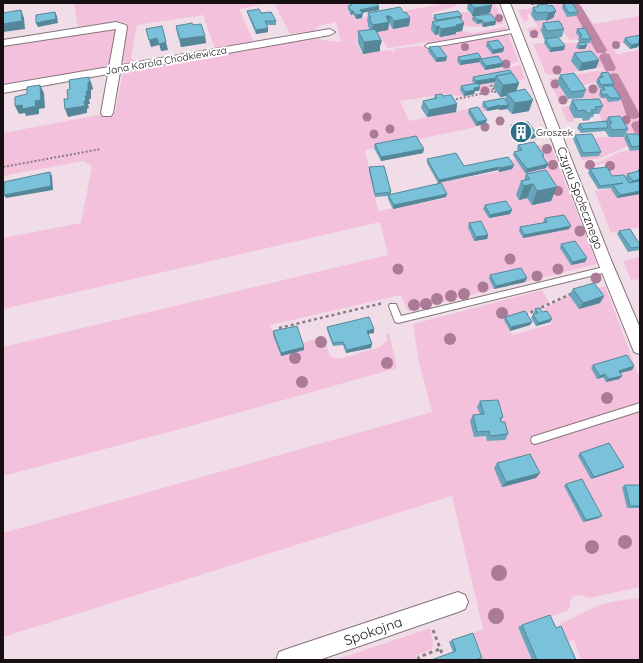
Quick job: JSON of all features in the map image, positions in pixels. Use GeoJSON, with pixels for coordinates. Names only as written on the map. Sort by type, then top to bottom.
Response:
{"type":"FeatureCollection","features":[{"type":"Feature","properties":{"kind":"street","name":"Czynu Społecznego"},"geometry":{"type":"LineString","coordinates":[[506,3],[608,269],[640,347]]}},
{"type":"Feature","properties":{"kind":"street"},"geometry":{"type":"LineString","coordinates":[[3,43],[116,25],[122,27],[107,113]]}},
{"type":"Feature","properties":{"kind":"street","name":"Jana Karola Chodkiewicza"},"geometry":{"type":"LineString","coordinates":[[3,89],[330,32]]}},
{"type":"Feature","properties":{"kind":"street","name":"Spokojna"},"geometry":{"type":"LineString","coordinates":[[287,660],[458,602]]}},
{"type":"Feature","properties":{"kind":"lane"},"geometry":{"type":"LineString","coordinates":[[428,46],[516,31]]}},
{"type":"Feature","properties":{"kind":"lane"},"geometry":{"type":"LineString","coordinates":[[393,306],[398,320],[608,269]]}},
{"type":"Feature","properties":{"kind":"lane"},"geometry":{"type":"LineString","coordinates":[[535,440],[640,407]]}},
{"type":"Feature","properties":{"kind":"path"},"geometry":{"type":"LineString","coordinates":[[448,101],[495,91],[491,86],[498,85]]}},
{"type":"Feature","properties":{"kind":"path"},"geometry":{"type":"LineString","coordinates":[[3,167],[101,149]]}},
{"type":"Feature","properties":{"kind":"path"},"geometry":{"type":"LineString","coordinates":[[525,315],[539,310],[556,300],[576,293]]}},
{"type":"Feature","properties":{"kind":"path"},"geometry":{"type":"LineString","coordinates":[[279,328],[381,302],[393,306]]}},
{"type":"Feature","properties":{"kind":"path"},"geometry":{"type":"LineString","coordinates":[[432,627],[443,656]]}},
{"type":"Feature","properties":{"kind":"path"},"geometry":{"type":"LineString","coordinates":[[418,660],[419,657],[440,649]]}},
{"type":"Feature","properties":{"kind":"shaded area"},"geometry":{"type":"Polygon","coordinates":[[[74,3],[271,3],[239,9],[253,41],[215,48],[203,15],[137,25],[131,59],[139,61],[128,63],[121,61],[128,26],[127,23],[118,21],[78,27],[74,3]]]}},
{"type":"Feature","properties":{"kind":"shaded area"},"geometry":{"type":"Polygon","coordinates":[[[274,3],[356,3],[350,5],[348,10],[356,19],[456,3],[457,6],[433,13],[431,15],[433,19],[462,12],[470,13],[473,16],[479,3],[495,3],[503,24],[495,25],[490,17],[472,20],[477,24],[481,23],[483,26],[473,27],[457,25],[431,29],[435,35],[438,34],[440,37],[456,34],[455,32],[462,31],[473,33],[505,27],[506,30],[427,44],[426,42],[387,48],[382,38],[356,42],[362,54],[389,50],[393,52],[395,51],[393,49],[418,46],[429,47],[430,49],[508,34],[519,62],[501,65],[480,63],[487,71],[520,65],[525,79],[489,86],[492,90],[481,93],[476,87],[460,90],[464,96],[463,97],[446,94],[400,101],[409,121],[482,106],[487,111],[478,113],[477,127],[365,150],[378,211],[446,198],[438,183],[512,169],[507,161],[516,159],[525,173],[533,146],[550,144],[597,264],[525,282],[489,279],[494,289],[408,311],[401,295],[270,325],[281,356],[302,343],[323,337],[330,356],[338,359],[380,347],[387,340],[386,334],[389,333],[397,368],[180,429],[3,476],[3,347],[388,255],[380,222],[3,309],[3,238],[81,223],[92,166],[83,161],[3,176],[3,133],[115,112],[123,72],[317,38],[341,42],[336,22],[318,26],[314,31],[290,34],[274,3]]]}},
{"type":"Feature","properties":{"kind":"shaded area"},"geometry":{"type":"Polygon","coordinates":[[[555,3],[579,3],[593,24],[640,16],[640,39],[611,45],[617,54],[640,50],[640,144],[624,138],[628,146],[597,159],[582,160],[573,139],[581,157],[599,156],[590,138],[623,136],[601,125],[602,121],[599,114],[570,108],[575,121],[567,122],[561,107],[594,104],[591,98],[584,99],[580,93],[587,92],[585,89],[588,89],[587,87],[597,84],[600,88],[601,81],[588,84],[577,89],[558,82],[569,101],[559,102],[549,79],[603,70],[601,67],[596,68],[588,59],[572,62],[579,71],[552,75],[546,74],[533,44],[544,43],[550,52],[557,41],[567,43],[592,42],[587,32],[576,33],[581,39],[570,40],[563,32],[538,34],[540,38],[531,38],[527,28],[538,27],[535,21],[551,20],[527,13],[529,19],[524,22],[518,10],[556,5],[555,3]]]}},
{"type":"Feature","properties":{"kind":"shaded area"},"geometry":{"type":"Polygon","coordinates":[[[111,29],[116,31],[110,63],[104,67],[3,84],[3,47],[111,29]]]}},
{"type":"Feature","properties":{"kind":"shaded area"},"geometry":{"type":"Polygon","coordinates":[[[629,150],[640,150],[640,227],[611,233],[595,191],[626,186],[610,180],[605,171],[614,170],[609,162],[584,168],[584,165],[602,161],[617,153],[629,150]]]}},
{"type":"Feature","properties":{"kind":"shaded area"},"geometry":{"type":"Polygon","coordinates":[[[640,257],[640,284],[637,279],[631,280],[623,261],[640,257]]]}},
{"type":"Feature","properties":{"kind":"shaded area"},"geometry":{"type":"Polygon","coordinates":[[[605,286],[640,379],[640,587],[589,598],[580,595],[573,596],[570,601],[570,607],[567,611],[518,627],[532,660],[483,660],[474,632],[483,629],[452,496],[3,637],[3,533],[432,412],[419,362],[413,324],[542,290],[549,303],[523,315],[504,320],[512,335],[552,324],[543,309],[569,295],[579,309],[601,303],[593,290],[605,286]]]}},
{"type":"Feature","properties":{"kind":"shaded area"},"geometry":{"type":"Polygon","coordinates":[[[640,598],[640,660],[581,660],[574,640],[567,642],[560,624],[599,605],[640,598]]]}},
{"type":"Feature","properties":{"kind":"shaded area"},"geometry":{"type":"Polygon","coordinates":[[[430,628],[433,641],[432,649],[417,655],[415,660],[335,660],[430,628]]]}},
{"type":"Feature","properties":{"kind":"building"},"geometry":{"type":"Polygon","coordinates":[[[351,3],[376,3],[379,6],[360,10],[363,14],[356,15],[348,6],[352,5],[351,3]]]}},
{"type":"Feature","properties":{"kind":"building"},"geometry":{"type":"Polygon","coordinates":[[[470,3],[490,3],[492,5],[474,8],[470,3]]]}},
{"type":"Feature","properties":{"kind":"building"},"geometry":{"type":"Polygon","coordinates":[[[572,3],[578,12],[569,13],[563,4],[572,3]]]}},
{"type":"Feature","properties":{"kind":"building"},"geometry":{"type":"Polygon","coordinates":[[[547,4],[548,6],[552,5],[556,11],[537,13],[533,7],[538,7],[537,5],[547,4]]]}},
{"type":"Feature","properties":{"kind":"building"},"geometry":{"type":"Polygon","coordinates":[[[400,7],[410,18],[394,21],[390,16],[386,16],[389,22],[373,25],[369,19],[371,18],[368,13],[400,7]]]}},
{"type":"Feature","properties":{"kind":"building"},"geometry":{"type":"Polygon","coordinates":[[[259,9],[261,13],[271,12],[276,21],[265,21],[268,28],[256,30],[247,11],[259,9]]]}},
{"type":"Feature","properties":{"kind":"building"},"geometry":{"type":"Polygon","coordinates":[[[21,10],[22,21],[3,24],[3,13],[21,10]]]}},
{"type":"Feature","properties":{"kind":"building"},"geometry":{"type":"Polygon","coordinates":[[[458,11],[462,16],[437,20],[434,15],[458,11]]]}},
{"type":"Feature","properties":{"kind":"building"},"geometry":{"type":"Polygon","coordinates":[[[55,12],[56,19],[36,23],[36,15],[55,12]]]}},
{"type":"Feature","properties":{"kind":"building"},"geometry":{"type":"Polygon","coordinates":[[[491,14],[496,21],[484,23],[482,20],[478,20],[473,16],[491,14]]]}},
{"type":"Feature","properties":{"kind":"building"},"geometry":{"type":"Polygon","coordinates":[[[459,17],[464,23],[456,25],[458,26],[441,29],[439,26],[436,27],[432,22],[459,17]]]}},
{"type":"Feature","properties":{"kind":"building"},"geometry":{"type":"Polygon","coordinates":[[[559,21],[564,29],[547,31],[543,23],[559,21]]]}},
{"type":"Feature","properties":{"kind":"building"},"geometry":{"type":"Polygon","coordinates":[[[192,23],[193,25],[201,24],[205,36],[180,39],[176,26],[192,23]]]}},
{"type":"Feature","properties":{"kind":"building"},"geometry":{"type":"Polygon","coordinates":[[[162,26],[166,42],[159,44],[157,38],[149,40],[146,29],[162,26]]]}},
{"type":"Feature","properties":{"kind":"building"},"geometry":{"type":"Polygon","coordinates":[[[585,28],[591,39],[582,39],[580,36],[582,35],[577,29],[585,28]]]}},
{"type":"Feature","properties":{"kind":"building"},"geometry":{"type":"Polygon","coordinates":[[[375,29],[381,40],[364,42],[358,31],[375,29]]]}},
{"type":"Feature","properties":{"kind":"building"},"geometry":{"type":"Polygon","coordinates":[[[640,35],[640,41],[638,41],[640,43],[631,45],[625,38],[640,35]]]}},
{"type":"Feature","properties":{"kind":"building"},"geometry":{"type":"Polygon","coordinates":[[[558,37],[565,46],[551,48],[545,39],[558,37]]]}},
{"type":"Feature","properties":{"kind":"building"},"geometry":{"type":"Polygon","coordinates":[[[498,40],[504,48],[493,50],[487,42],[498,40]]]}},
{"type":"Feature","properties":{"kind":"building"},"geometry":{"type":"Polygon","coordinates":[[[585,42],[587,45],[580,46],[578,43],[585,42]]]}},
{"type":"Feature","properties":{"kind":"building"},"geometry":{"type":"Polygon","coordinates":[[[439,46],[447,57],[437,58],[429,47],[439,46]]]}},
{"type":"Feature","properties":{"kind":"building"},"geometry":{"type":"Polygon","coordinates":[[[591,51],[599,60],[582,63],[574,53],[591,51]]]}},
{"type":"Feature","properties":{"kind":"building"},"geometry":{"type":"Polygon","coordinates":[[[478,53],[481,58],[461,61],[458,57],[478,53]]]}},
{"type":"Feature","properties":{"kind":"building"},"geometry":{"type":"Polygon","coordinates":[[[498,56],[503,63],[486,66],[481,59],[498,56]]]}},
{"type":"Feature","properties":{"kind":"building"},"geometry":{"type":"Polygon","coordinates":[[[510,70],[512,73],[496,76],[496,78],[476,81],[473,77],[510,70]]]}},
{"type":"Feature","properties":{"kind":"building"},"geometry":{"type":"Polygon","coordinates":[[[608,72],[614,84],[601,85],[598,78],[603,77],[601,73],[608,72]]]}},
{"type":"Feature","properties":{"kind":"building"},"geometry":{"type":"Polygon","coordinates":[[[512,73],[519,83],[503,85],[496,76],[512,73]]]}},
{"type":"Feature","properties":{"kind":"building"},"geometry":{"type":"Polygon","coordinates":[[[574,73],[586,90],[571,92],[560,75],[574,73]]]}},
{"type":"Feature","properties":{"kind":"building"},"geometry":{"type":"Polygon","coordinates":[[[89,77],[90,82],[88,82],[88,91],[86,91],[86,101],[84,101],[85,106],[65,109],[64,99],[68,99],[67,90],[70,89],[69,80],[89,77]]]}},
{"type":"Feature","properties":{"kind":"building"},"geometry":{"type":"Polygon","coordinates":[[[477,83],[480,87],[474,88],[475,90],[465,92],[461,86],[477,83]]]}},
{"type":"Feature","properties":{"kind":"building"},"geometry":{"type":"Polygon","coordinates":[[[40,85],[41,100],[35,101],[36,106],[23,109],[22,105],[15,106],[15,97],[27,94],[27,87],[40,85]]]}},
{"type":"Feature","properties":{"kind":"building"},"geometry":{"type":"Polygon","coordinates":[[[603,86],[613,86],[621,98],[610,98],[607,94],[603,95],[600,90],[605,90],[603,86]]]}},
{"type":"Feature","properties":{"kind":"building"},"geometry":{"type":"Polygon","coordinates":[[[525,89],[533,100],[515,103],[507,93],[525,89]]]}},
{"type":"Feature","properties":{"kind":"building"},"geometry":{"type":"Polygon","coordinates":[[[442,94],[443,96],[451,95],[457,104],[429,110],[423,101],[437,98],[435,95],[442,94]]]}},
{"type":"Feature","properties":{"kind":"building"},"geometry":{"type":"Polygon","coordinates":[[[504,98],[509,105],[500,105],[488,108],[483,102],[504,98]]]}},
{"type":"Feature","properties":{"kind":"building"},"geometry":{"type":"Polygon","coordinates":[[[599,99],[603,106],[595,107],[597,109],[591,110],[593,113],[587,113],[585,110],[578,111],[572,100],[599,99]]]}},
{"type":"Feature","properties":{"kind":"building"},"geometry":{"type":"Polygon","coordinates":[[[478,107],[487,120],[477,122],[469,109],[478,107]]]}},
{"type":"Feature","properties":{"kind":"building"},"geometry":{"type":"Polygon","coordinates":[[[620,116],[628,129],[612,130],[609,124],[612,123],[608,117],[620,116]]]}},
{"type":"Feature","properties":{"kind":"building"},"geometry":{"type":"Polygon","coordinates":[[[606,121],[608,125],[607,128],[583,129],[579,124],[606,121]]]}},
{"type":"Feature","properties":{"kind":"building","name":"Groszek"},"geometry":{"type":"Polygon","coordinates":[[[528,122],[537,134],[520,138],[511,125],[528,122]]]}},
{"type":"Feature","properties":{"kind":"building"},"geometry":{"type":"Polygon","coordinates":[[[592,134],[601,152],[583,153],[575,135],[592,134]]]}},
{"type":"Feature","properties":{"kind":"building"},"geometry":{"type":"Polygon","coordinates":[[[626,134],[638,134],[640,137],[640,146],[632,147],[626,134]]]}},
{"type":"Feature","properties":{"kind":"building"},"geometry":{"type":"Polygon","coordinates":[[[416,136],[424,149],[381,157],[375,144],[416,136]]]}},
{"type":"Feature","properties":{"kind":"building"},"geometry":{"type":"Polygon","coordinates":[[[534,142],[544,155],[542,156],[548,164],[527,169],[514,152],[522,150],[518,145],[534,142]]]}},
{"type":"Feature","properties":{"kind":"building"},"geometry":{"type":"Polygon","coordinates":[[[456,153],[464,166],[508,157],[514,165],[439,180],[427,159],[456,153]]]}},
{"type":"Feature","properties":{"kind":"building"},"geometry":{"type":"Polygon","coordinates":[[[384,166],[391,192],[375,194],[369,167],[384,166]]]}},
{"type":"Feature","properties":{"kind":"building"},"geometry":{"type":"Polygon","coordinates":[[[607,167],[612,176],[624,175],[629,183],[640,181],[640,191],[620,195],[613,185],[623,183],[600,186],[590,169],[607,167]]]}},
{"type":"Feature","properties":{"kind":"building"},"geometry":{"type":"Polygon","coordinates":[[[640,169],[640,179],[633,181],[627,174],[639,171],[638,170],[640,169]]]}},
{"type":"Feature","properties":{"kind":"building"},"geometry":{"type":"Polygon","coordinates":[[[546,170],[557,187],[537,191],[533,184],[524,186],[521,181],[530,179],[526,174],[546,170]]]}},
{"type":"Feature","properties":{"kind":"building"},"geometry":{"type":"Polygon","coordinates":[[[50,172],[51,186],[4,195],[4,182],[50,172]]]}},
{"type":"Feature","properties":{"kind":"building"},"geometry":{"type":"Polygon","coordinates":[[[441,183],[447,194],[394,205],[388,195],[441,183]]]}},
{"type":"Feature","properties":{"kind":"building"},"geometry":{"type":"Polygon","coordinates":[[[506,201],[512,210],[490,215],[485,205],[506,201]]]}},
{"type":"Feature","properties":{"kind":"building"},"geometry":{"type":"Polygon","coordinates":[[[564,215],[571,226],[524,235],[520,227],[547,222],[545,218],[564,215]]]}},
{"type":"Feature","properties":{"kind":"building"},"geometry":{"type":"Polygon","coordinates":[[[481,221],[488,235],[476,237],[469,223],[481,221]]]}},
{"type":"Feature","properties":{"kind":"building"},"geometry":{"type":"Polygon","coordinates":[[[630,229],[640,247],[631,248],[619,231],[630,229]]]}},
{"type":"Feature","properties":{"kind":"building"},"geometry":{"type":"Polygon","coordinates":[[[575,241],[587,258],[573,262],[561,244],[575,241]]]}},
{"type":"Feature","properties":{"kind":"building"},"geometry":{"type":"Polygon","coordinates":[[[521,268],[527,278],[496,286],[490,275],[521,268]]]}},
{"type":"Feature","properties":{"kind":"building"},"geometry":{"type":"Polygon","coordinates":[[[594,283],[604,296],[583,303],[573,289],[594,283]]]}},
{"type":"Feature","properties":{"kind":"building"},"geometry":{"type":"Polygon","coordinates":[[[540,308],[542,312],[547,311],[552,319],[538,323],[533,314],[538,313],[535,309],[540,308]]]}},
{"type":"Feature","properties":{"kind":"building"},"geometry":{"type":"Polygon","coordinates":[[[525,311],[532,322],[511,327],[505,317],[525,311]]]}},
{"type":"Feature","properties":{"kind":"building"},"geometry":{"type":"Polygon","coordinates":[[[369,317],[374,329],[367,331],[372,344],[347,350],[343,342],[333,343],[327,327],[369,317]]]}},
{"type":"Feature","properties":{"kind":"building"},"geometry":{"type":"Polygon","coordinates":[[[297,326],[304,347],[281,353],[273,331],[297,326]]]}},
{"type":"Feature","properties":{"kind":"building"},"geometry":{"type":"Polygon","coordinates":[[[627,355],[634,366],[619,371],[622,376],[608,379],[605,374],[600,376],[593,365],[627,355]]]}},
{"type":"Feature","properties":{"kind":"building"},"geometry":{"type":"Polygon","coordinates":[[[498,400],[503,417],[500,418],[501,422],[505,422],[508,434],[490,436],[489,431],[477,432],[473,415],[484,414],[480,401],[498,400]]]}},
{"type":"Feature","properties":{"kind":"building"},"geometry":{"type":"Polygon","coordinates":[[[609,443],[624,467],[594,477],[580,453],[609,443]]]}},
{"type":"Feature","properties":{"kind":"building"},"geometry":{"type":"Polygon","coordinates":[[[530,454],[540,473],[506,482],[497,463],[530,454]]]}},
{"type":"Feature","properties":{"kind":"building"},"geometry":{"type":"Polygon","coordinates":[[[582,479],[602,516],[586,520],[566,484],[582,479]]]}},
{"type":"Feature","properties":{"kind":"building"},"geometry":{"type":"Polygon","coordinates":[[[625,485],[640,485],[640,506],[630,506],[625,485]]]}},
{"type":"Feature","properties":{"kind":"building"},"geometry":{"type":"Polygon","coordinates":[[[550,615],[556,628],[561,626],[576,660],[537,660],[522,625],[550,615]]]}},
{"type":"Feature","properties":{"kind":"building"},"geometry":{"type":"Polygon","coordinates":[[[473,633],[482,658],[477,659],[478,660],[431,660],[456,651],[452,640],[473,633]]]}},
{"type":"Feature","properties":{"kind":"waterway"},"geometry":{"type":"LineString","coordinates":[[576,6],[601,50]]}},
{"type":"Feature","properties":{"kind":"waterway"},"geometry":{"type":"LineString","coordinates":[[605,57],[610,68]]}},
{"type":"Feature","properties":{"kind":"waterway"},"geometry":{"type":"LineString","coordinates":[[614,77],[624,97]]}},
{"type":"Feature","properties":{"kind":"waterway"},"geometry":{"type":"LineString","coordinates":[[627,101],[633,115]]}},
{"type":"Feature","properties":{"kind":"waterway"},"geometry":{"type":"LineString","coordinates":[[638,125],[640,130]]}},
{"type":"Feature","properties":{"kind":"place","name":"Groszek"},"geometry":{"type":"Point","coordinates":[521,132]}}]}
